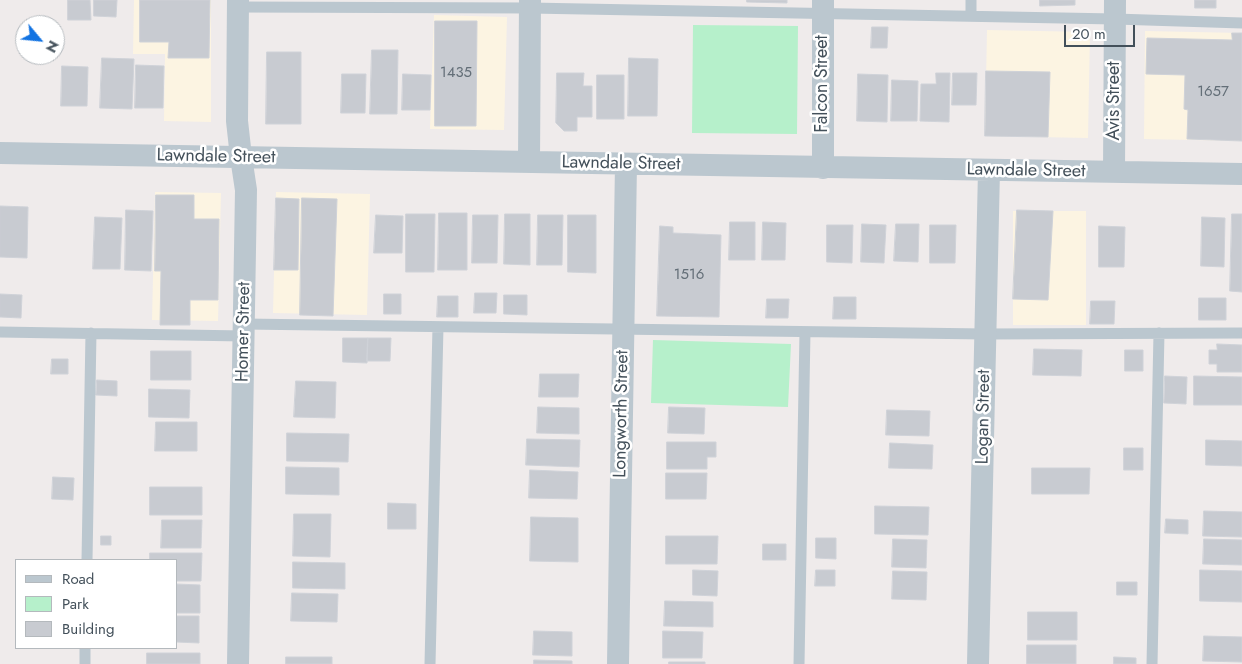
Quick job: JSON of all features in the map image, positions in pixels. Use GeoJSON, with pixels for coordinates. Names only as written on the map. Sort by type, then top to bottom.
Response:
{"type":"FeatureCollection","features":[{"type":"Feature","properties":{"kind":"street","name":"Homer Street"},"geometry":{"type":"LineString","coordinates":[[238,3],[237,121],[246,190],[238,664]]}},
{"type":"Feature","properties":{"kind":"street"},"geometry":{"type":"LineString","coordinates":[[529,162],[530,4]]}},
{"type":"Feature","properties":{"kind":"street","name":"Falcon Street"},"geometry":{"type":"LineString","coordinates":[[823,7],[823,168]]}},
{"type":"Feature","properties":{"kind":"street","name":"Avis Street"},"geometry":{"type":"LineString","coordinates":[[1114,172],[1115,9]]}},
{"type":"Feature","properties":{"kind":"street","name":"Lawndale Street"},"geometry":{"type":"LineString","coordinates":[[0,153],[1242,174]]}},
{"type":"Feature","properties":{"kind":"street","name":"Longworth Street"},"geometry":{"type":"LineString","coordinates":[[618,664],[626,164]]}},
{"type":"Feature","properties":{"kind":"street","name":"Logan Street"},"geometry":{"type":"LineString","coordinates":[[978,664],[989,170]]}},
{"type":"Feature","properties":{"kind":"lane"},"geometry":{"type":"LineString","coordinates":[[971,0],[971,16]]}},
{"type":"Feature","properties":{"kind":"lane"},"geometry":{"type":"LineString","coordinates":[[238,3],[823,7],[971,16],[1115,9],[1242,23]]}},
{"type":"Feature","properties":{"kind":"lane"},"geometry":{"type":"LineString","coordinates":[[430,664],[438,327]]}},
{"type":"Feature","properties":{"kind":"lane"},"geometry":{"type":"LineString","coordinates":[[0,332],[91,333],[438,327],[986,334],[1242,333]]}},
{"type":"Feature","properties":{"kind":"lane"},"geometry":{"type":"LineString","coordinates":[[799,664],[805,332]]}},
{"type":"Feature","properties":{"kind":"lane"},"geometry":{"type":"LineString","coordinates":[[87,559],[91,333]]}},
{"type":"Feature","properties":{"kind":"lane"},"geometry":{"type":"LineString","coordinates":[[1152,664],[1159,333]]}},
{"type":"Feature","properties":{"kind":"lane"},"geometry":{"type":"LineString","coordinates":[[85,649],[85,664]]}},
{"type":"Feature","properties":{"kind":"shaded area"},"geometry":{"type":"Polygon","coordinates":[[[134,0],[211,0],[211,122],[164,121],[165,54],[133,54],[134,0]]]}},
{"type":"Feature","properties":{"kind":"shaded area"},"geometry":{"type":"Polygon","coordinates":[[[434,15],[507,17],[504,130],[430,129],[434,15]]]}},
{"type":"Feature","properties":{"kind":"shaded area"},"geometry":{"type":"Polygon","coordinates":[[[987,30],[1090,32],[1088,138],[985,136],[987,30]]]}},
{"type":"Feature","properties":{"kind":"shaded area"},"geometry":{"type":"Polygon","coordinates":[[[1145,31],[1242,33],[1242,141],[1144,139],[1145,31]]]}},
{"type":"Feature","properties":{"kind":"shaded area"},"geometry":{"type":"Polygon","coordinates":[[[155,192],[221,193],[218,321],[152,320],[155,192]]]}},
{"type":"Feature","properties":{"kind":"shaded area"},"geometry":{"type":"Polygon","coordinates":[[[276,192],[370,194],[367,315],[273,313],[276,192]]]}},
{"type":"Feature","properties":{"kind":"shaded area"},"geometry":{"type":"Polygon","coordinates":[[[1013,211],[1086,211],[1086,325],[1013,325],[1013,211]]]}},
{"type":"Feature","properties":{"kind":"green space"},"geometry":{"type":"Polygon","coordinates":[[[693,25],[798,26],[797,134],[692,133],[693,25]]]}},
{"type":"Feature","properties":{"kind":"green space"},"geometry":{"type":"Polygon","coordinates":[[[653,340],[791,344],[788,407],[651,403],[653,340]]]}},
{"type":"Feature","properties":{"kind":"building"},"geometry":{"type":"Polygon","coordinates":[[[68,0],[90,0],[91,20],[68,20],[68,0]]]}},
{"type":"Feature","properties":{"kind":"building"},"geometry":{"type":"Polygon","coordinates":[[[94,0],[117,0],[116,17],[94,16],[94,0]]]}},
{"type":"Feature","properties":{"kind":"building"},"geometry":{"type":"Polygon","coordinates":[[[140,0],[210,0],[209,58],[168,58],[169,42],[140,42],[140,0]]]}},
{"type":"Feature","properties":{"kind":"building"},"geometry":{"type":"Polygon","coordinates":[[[747,0],[787,0],[787,3],[747,2],[747,0]]]}},
{"type":"Feature","properties":{"kind":"building"},"geometry":{"type":"Polygon","coordinates":[[[1040,0],[1075,0],[1075,5],[1040,6],[1040,0]]]}},
{"type":"Feature","properties":{"kind":"building"},"geometry":{"type":"Polygon","coordinates":[[[1195,0],[1216,0],[1216,8],[1195,8],[1195,0]]]}},
{"type":"Feature","properties":{"kind":"building"},"geometry":{"type":"Polygon","coordinates":[[[435,21],[477,21],[476,126],[435,126],[435,21]]]}},
{"type":"Feature","properties":{"kind":"building"},"geometry":{"type":"Polygon","coordinates":[[[872,27],[888,27],[887,48],[871,48],[872,27]]]}},
{"type":"Feature","properties":{"kind":"building"},"geometry":{"type":"Polygon","coordinates":[[[1232,33],[1242,33],[1242,141],[1187,139],[1188,110],[1184,109],[1185,75],[1146,74],[1147,38],[1232,40],[1232,33]]]}},
{"type":"Feature","properties":{"kind":"building"},"geometry":{"type":"Polygon","coordinates":[[[372,50],[398,50],[397,114],[370,114],[372,50]]]}},
{"type":"Feature","properties":{"kind":"building"},"geometry":{"type":"Polygon","coordinates":[[[267,52],[301,52],[301,124],[266,124],[267,52]]]}},
{"type":"Feature","properties":{"kind":"building"},"geometry":{"type":"Polygon","coordinates":[[[102,58],[134,59],[132,109],[100,108],[102,58]]]}},
{"type":"Feature","properties":{"kind":"building"},"geometry":{"type":"Polygon","coordinates":[[[629,58],[658,59],[657,116],[628,116],[629,58]]]}},
{"type":"Feature","properties":{"kind":"building"},"geometry":{"type":"Polygon","coordinates":[[[136,65],[164,66],[163,108],[135,108],[136,65]]]}},
{"type":"Feature","properties":{"kind":"building"},"geometry":{"type":"Polygon","coordinates":[[[62,66],[88,67],[87,106],[61,106],[62,66]]]}},
{"type":"Feature","properties":{"kind":"building"},"geometry":{"type":"Polygon","coordinates":[[[986,71],[1050,72],[1048,137],[985,136],[986,71]]]}},
{"type":"Feature","properties":{"kind":"building"},"geometry":{"type":"Polygon","coordinates":[[[557,73],[584,73],[583,86],[592,86],[592,117],[577,117],[577,131],[564,131],[556,123],[557,73]]]}},
{"type":"Feature","properties":{"kind":"building"},"geometry":{"type":"Polygon","coordinates":[[[936,73],[950,73],[949,122],[920,121],[921,84],[936,84],[936,73]]]}},
{"type":"Feature","properties":{"kind":"building"},"geometry":{"type":"Polygon","coordinates":[[[953,73],[977,73],[976,105],[952,105],[953,73]]]}},
{"type":"Feature","properties":{"kind":"building"},"geometry":{"type":"Polygon","coordinates":[[[342,74],[366,74],[365,113],[341,113],[342,74]]]}},
{"type":"Feature","properties":{"kind":"building"},"geometry":{"type":"Polygon","coordinates":[[[403,74],[431,75],[430,110],[402,110],[403,74]]]}},
{"type":"Feature","properties":{"kind":"building"},"geometry":{"type":"Polygon","coordinates":[[[858,74],[888,75],[887,122],[857,121],[858,74]]]}},
{"type":"Feature","properties":{"kind":"building"},"geometry":{"type":"Polygon","coordinates":[[[597,75],[624,75],[624,119],[597,119],[597,75]]]}},
{"type":"Feature","properties":{"kind":"building"},"geometry":{"type":"Polygon","coordinates":[[[892,80],[918,81],[917,121],[891,121],[892,80]]]}},
{"type":"Feature","properties":{"kind":"building"},"geometry":{"type":"Polygon","coordinates":[[[156,195],[194,195],[194,219],[219,219],[218,300],[190,300],[190,325],[160,325],[161,271],[155,271],[156,195]]]}},
{"type":"Feature","properties":{"kind":"building"},"geometry":{"type":"Polygon","coordinates":[[[276,198],[299,199],[298,270],[274,270],[276,198]]]}},
{"type":"Feature","properties":{"kind":"building"},"geometry":{"type":"Polygon","coordinates":[[[302,198],[337,199],[333,316],[300,315],[302,198]]]}},
{"type":"Feature","properties":{"kind":"building"},"geometry":{"type":"Polygon","coordinates":[[[0,206],[28,207],[27,258],[0,257],[0,206]]]}},
{"type":"Feature","properties":{"kind":"building"},"geometry":{"type":"Polygon","coordinates":[[[126,210],[153,211],[151,271],[125,270],[126,210]]]}},
{"type":"Feature","properties":{"kind":"building"},"geometry":{"type":"Polygon","coordinates":[[[1017,210],[1053,211],[1048,300],[1013,299],[1017,210]]]}},
{"type":"Feature","properties":{"kind":"building"},"geometry":{"type":"Polygon","coordinates":[[[439,213],[467,213],[467,270],[438,270],[439,213]]]}},
{"type":"Feature","properties":{"kind":"building"},"geometry":{"type":"Polygon","coordinates":[[[406,214],[435,214],[434,272],[406,272],[406,214]]]}},
{"type":"Feature","properties":{"kind":"building"},"geometry":{"type":"Polygon","coordinates":[[[505,214],[530,214],[530,265],[504,264],[505,214]]]}},
{"type":"Feature","properties":{"kind":"building"},"geometry":{"type":"Polygon","coordinates":[[[1232,214],[1242,214],[1242,292],[1230,291],[1232,214]]]}},
{"type":"Feature","properties":{"kind":"building"},"geometry":{"type":"Polygon","coordinates":[[[376,215],[403,216],[402,253],[374,253],[376,215]]]}},
{"type":"Feature","properties":{"kind":"building"},"geometry":{"type":"Polygon","coordinates":[[[473,215],[498,215],[497,263],[472,263],[473,215]]]}},
{"type":"Feature","properties":{"kind":"building"},"geometry":{"type":"Polygon","coordinates":[[[538,215],[563,215],[562,265],[537,265],[538,215]]]}},
{"type":"Feature","properties":{"kind":"building"},"geometry":{"type":"Polygon","coordinates":[[[568,215],[596,215],[596,273],[568,272],[568,215]]]}},
{"type":"Feature","properties":{"kind":"building"},"geometry":{"type":"Polygon","coordinates":[[[95,217],[122,218],[120,269],[93,269],[95,217]]]}},
{"type":"Feature","properties":{"kind":"building"},"geometry":{"type":"Polygon","coordinates":[[[1202,217],[1225,218],[1224,267],[1201,266],[1202,217]]]}},
{"type":"Feature","properties":{"kind":"building"},"geometry":{"type":"Polygon","coordinates":[[[730,222],[755,222],[755,260],[729,260],[730,222]]]}},
{"type":"Feature","properties":{"kind":"building"},"geometry":{"type":"Polygon","coordinates":[[[763,222],[786,223],[785,260],[762,260],[763,222]]]}},
{"type":"Feature","properties":{"kind":"building"},"geometry":{"type":"Polygon","coordinates":[[[862,224],[886,225],[884,263],[861,262],[862,224]]]}},
{"type":"Feature","properties":{"kind":"building"},"geometry":{"type":"Polygon","coordinates":[[[896,224],[919,224],[918,262],[894,261],[896,224]]]}},
{"type":"Feature","properties":{"kind":"building"},"geometry":{"type":"Polygon","coordinates":[[[827,225],[853,225],[852,263],[827,262],[827,225]]]}},
{"type":"Feature","properties":{"kind":"building"},"geometry":{"type":"Polygon","coordinates":[[[930,225],[956,225],[955,263],[930,263],[930,225]]]}},
{"type":"Feature","properties":{"kind":"building"},"geometry":{"type":"Polygon","coordinates":[[[660,226],[673,227],[673,233],[721,235],[719,317],[657,316],[660,226]]]}},
{"type":"Feature","properties":{"kind":"building"},"geometry":{"type":"Polygon","coordinates":[[[1099,226],[1125,227],[1124,267],[1099,267],[1099,226]]]}},
{"type":"Feature","properties":{"kind":"building"},"geometry":{"type":"Polygon","coordinates":[[[475,293],[497,293],[496,313],[474,313],[475,293]]]}},
{"type":"Feature","properties":{"kind":"building"},"geometry":{"type":"Polygon","coordinates":[[[0,294],[22,295],[21,318],[0,317],[0,294]]]}},
{"type":"Feature","properties":{"kind":"building"},"geometry":{"type":"Polygon","coordinates":[[[384,294],[401,294],[401,314],[384,314],[384,294]]]}},
{"type":"Feature","properties":{"kind":"building"},"geometry":{"type":"Polygon","coordinates":[[[504,295],[527,295],[527,315],[504,314],[504,295]]]}},
{"type":"Feature","properties":{"kind":"building"},"geometry":{"type":"Polygon","coordinates":[[[438,296],[458,296],[458,317],[437,317],[438,296]]]}},
{"type":"Feature","properties":{"kind":"building"},"geometry":{"type":"Polygon","coordinates":[[[834,297],[856,297],[856,319],[833,319],[834,297]]]}},
{"type":"Feature","properties":{"kind":"building"},"geometry":{"type":"Polygon","coordinates":[[[1199,298],[1226,298],[1226,320],[1199,320],[1199,298]]]}},
{"type":"Feature","properties":{"kind":"building"},"geometry":{"type":"Polygon","coordinates":[[[767,299],[789,299],[788,318],[766,318],[767,299]]]}},
{"type":"Feature","properties":{"kind":"building"},"geometry":{"type":"Polygon","coordinates":[[[1091,301],[1115,301],[1114,324],[1090,324],[1091,301]]]}},
{"type":"Feature","properties":{"kind":"building"},"geometry":{"type":"Polygon","coordinates":[[[343,338],[368,338],[367,363],[343,362],[343,338]]]}},
{"type":"Feature","properties":{"kind":"building"},"geometry":{"type":"Polygon","coordinates":[[[368,338],[391,338],[390,361],[367,361],[368,338]]]}},
{"type":"Feature","properties":{"kind":"building"},"geometry":{"type":"Polygon","coordinates":[[[1217,344],[1242,345],[1242,372],[1217,372],[1217,364],[1209,364],[1209,350],[1217,350],[1217,344]]]}},
{"type":"Feature","properties":{"kind":"building"},"geometry":{"type":"Polygon","coordinates":[[[1034,349],[1082,350],[1081,376],[1033,375],[1034,349]]]}},
{"type":"Feature","properties":{"kind":"building"},"geometry":{"type":"Polygon","coordinates":[[[1125,350],[1143,350],[1143,371],[1125,371],[1125,350]]]}},
{"type":"Feature","properties":{"kind":"building"},"geometry":{"type":"Polygon","coordinates":[[[151,351],[191,351],[191,380],[151,380],[151,351]]]}},
{"type":"Feature","properties":{"kind":"building"},"geometry":{"type":"Polygon","coordinates":[[[52,359],[68,359],[68,374],[51,374],[52,359]]]}},
{"type":"Feature","properties":{"kind":"building"},"geometry":{"type":"Polygon","coordinates":[[[540,374],[579,374],[578,397],[539,397],[540,374]]]}},
{"type":"Feature","properties":{"kind":"building"},"geometry":{"type":"Polygon","coordinates":[[[1165,376],[1187,377],[1186,404],[1164,403],[1165,376]]]}},
{"type":"Feature","properties":{"kind":"building"},"geometry":{"type":"Polygon","coordinates":[[[1194,376],[1242,377],[1242,405],[1194,405],[1194,376]]]}},
{"type":"Feature","properties":{"kind":"building"},"geometry":{"type":"Polygon","coordinates":[[[97,380],[117,381],[117,396],[96,395],[97,380]]]}},
{"type":"Feature","properties":{"kind":"building"},"geometry":{"type":"Polygon","coordinates":[[[296,381],[336,382],[335,418],[294,417],[296,381]]]}},
{"type":"Feature","properties":{"kind":"building"},"geometry":{"type":"Polygon","coordinates":[[[149,389],[190,390],[189,418],[149,417],[149,389]]]}},
{"type":"Feature","properties":{"kind":"building"},"geometry":{"type":"Polygon","coordinates":[[[538,407],[579,408],[579,434],[537,433],[538,407]]]}},
{"type":"Feature","properties":{"kind":"building"},"geometry":{"type":"Polygon","coordinates":[[[669,407],[705,408],[704,434],[668,433],[669,407]]]}},
{"type":"Feature","properties":{"kind":"building"},"geometry":{"type":"Polygon","coordinates":[[[887,410],[930,411],[929,436],[886,435],[887,410]]]}},
{"type":"Feature","properties":{"kind":"building"},"geometry":{"type":"Polygon","coordinates":[[[156,422],[197,422],[197,451],[155,451],[156,422]]]}},
{"type":"Feature","properties":{"kind":"building"},"geometry":{"type":"Polygon","coordinates":[[[287,433],[349,434],[348,462],[287,461],[287,433]]]}},
{"type":"Feature","properties":{"kind":"building"},"geometry":{"type":"Polygon","coordinates":[[[527,439],[580,440],[579,467],[526,465],[527,439]]]}},
{"type":"Feature","properties":{"kind":"building"},"geometry":{"type":"Polygon","coordinates":[[[1206,440],[1242,441],[1242,466],[1206,465],[1206,440]]]}},
{"type":"Feature","properties":{"kind":"building"},"geometry":{"type":"Polygon","coordinates":[[[667,442],[716,442],[716,457],[707,457],[707,469],[667,469],[667,442]]]}},
{"type":"Feature","properties":{"kind":"building"},"geometry":{"type":"Polygon","coordinates":[[[890,443],[933,445],[932,469],[889,468],[890,443]]]}},
{"type":"Feature","properties":{"kind":"building"},"geometry":{"type":"Polygon","coordinates":[[[1124,448],[1143,448],[1143,470],[1124,470],[1124,448]]]}},
{"type":"Feature","properties":{"kind":"building"},"geometry":{"type":"Polygon","coordinates":[[[286,467],[339,468],[339,495],[286,494],[286,467]]]}},
{"type":"Feature","properties":{"kind":"building"},"geometry":{"type":"Polygon","coordinates":[[[1032,468],[1090,468],[1089,494],[1032,494],[1032,468]]]}},
{"type":"Feature","properties":{"kind":"building"},"geometry":{"type":"Polygon","coordinates":[[[530,470],[578,472],[577,499],[529,498],[530,470]]]}},
{"type":"Feature","properties":{"kind":"building"},"geometry":{"type":"Polygon","coordinates":[[[666,473],[707,473],[706,499],[666,499],[666,473]]]}},
{"type":"Feature","properties":{"kind":"building"},"geometry":{"type":"Polygon","coordinates":[[[53,477],[74,478],[73,500],[52,499],[53,477]]]}},
{"type":"Feature","properties":{"kind":"building"},"geometry":{"type":"Polygon","coordinates":[[[150,487],[202,487],[202,515],[150,515],[150,487]]]}},
{"type":"Feature","properties":{"kind":"building"},"geometry":{"type":"Polygon","coordinates":[[[388,503],[416,504],[416,529],[388,529],[388,503]]]}},
{"type":"Feature","properties":{"kind":"building"},"geometry":{"type":"Polygon","coordinates":[[[875,506],[929,507],[928,535],[875,534],[875,506]]]}},
{"type":"Feature","properties":{"kind":"building"},"geometry":{"type":"Polygon","coordinates":[[[1204,511],[1242,512],[1242,537],[1203,536],[1204,511]]]}},
{"type":"Feature","properties":{"kind":"building"},"geometry":{"type":"Polygon","coordinates":[[[294,514],[331,514],[330,557],[293,556],[294,514]]]}},
{"type":"Feature","properties":{"kind":"building"},"geometry":{"type":"Polygon","coordinates":[[[531,517],[578,518],[578,562],[530,561],[531,517]]]}},
{"type":"Feature","properties":{"kind":"building"},"geometry":{"type":"Polygon","coordinates":[[[1166,519],[1188,520],[1188,534],[1165,533],[1166,519]]]}},
{"type":"Feature","properties":{"kind":"building"},"geometry":{"type":"Polygon","coordinates":[[[162,520],[202,520],[201,548],[161,548],[162,520]]]}},
{"type":"Feature","properties":{"kind":"building"},"geometry":{"type":"Polygon","coordinates":[[[101,536],[111,536],[111,545],[101,545],[101,536]]]}},
{"type":"Feature","properties":{"kind":"building"},"geometry":{"type":"Polygon","coordinates":[[[666,536],[718,536],[717,564],[666,564],[666,536]]]}},
{"type":"Feature","properties":{"kind":"building"},"geometry":{"type":"Polygon","coordinates":[[[816,538],[836,538],[836,559],[816,558],[816,538]]]}},
{"type":"Feature","properties":{"kind":"building"},"geometry":{"type":"Polygon","coordinates":[[[893,539],[927,540],[926,568],[892,567],[893,539]]]}},
{"type":"Feature","properties":{"kind":"building"},"geometry":{"type":"Polygon","coordinates":[[[1204,539],[1242,540],[1242,565],[1203,564],[1204,539]]]}},
{"type":"Feature","properties":{"kind":"building"},"geometry":{"type":"Polygon","coordinates":[[[763,544],[786,544],[786,560],[763,560],[763,544]]]}},
{"type":"Feature","properties":{"kind":"building"},"geometry":{"type":"Polygon","coordinates":[[[150,553],[202,553],[201,581],[178,581],[178,559],[150,559],[150,553]]]}},
{"type":"Feature","properties":{"kind":"building"},"geometry":{"type":"Polygon","coordinates":[[[293,562],[345,563],[345,589],[293,588],[293,562]]]}},
{"type":"Feature","properties":{"kind":"building"},"geometry":{"type":"Polygon","coordinates":[[[693,570],[718,571],[717,596],[693,595],[693,570]]]}},
{"type":"Feature","properties":{"kind":"building"},"geometry":{"type":"Polygon","coordinates":[[[816,570],[835,570],[835,586],[815,586],[816,570]]]}},
{"type":"Feature","properties":{"kind":"building"},"geometry":{"type":"Polygon","coordinates":[[[1200,570],[1242,571],[1242,602],[1200,601],[1200,570]]]}},
{"type":"Feature","properties":{"kind":"building"},"geometry":{"type":"Polygon","coordinates":[[[893,571],[927,572],[926,600],[892,599],[893,571]]]}},
{"type":"Feature","properties":{"kind":"building"},"geometry":{"type":"Polygon","coordinates":[[[1117,582],[1137,582],[1137,595],[1117,595],[1117,582]]]}},
{"type":"Feature","properties":{"kind":"building"},"geometry":{"type":"Polygon","coordinates":[[[178,584],[200,585],[200,613],[178,613],[178,584]]]}},
{"type":"Feature","properties":{"kind":"building"},"geometry":{"type":"Polygon","coordinates":[[[292,593],[338,594],[337,622],[291,621],[292,593]]]}},
{"type":"Feature","properties":{"kind":"building"},"geometry":{"type":"Polygon","coordinates":[[[665,601],[713,602],[713,627],[664,626],[665,601]]]}},
{"type":"Feature","properties":{"kind":"building"},"geometry":{"type":"Polygon","coordinates":[[[1028,612],[1077,612],[1077,640],[1028,640],[1028,612]]]}},
{"type":"Feature","properties":{"kind":"building"},"geometry":{"type":"Polygon","coordinates":[[[178,616],[199,616],[199,643],[178,642],[178,616]]]}},
{"type":"Feature","properties":{"kind":"building"},"geometry":{"type":"Polygon","coordinates":[[[534,631],[572,632],[572,656],[533,655],[534,631]]]}},
{"type":"Feature","properties":{"kind":"building"},"geometry":{"type":"Polygon","coordinates":[[[663,631],[703,632],[702,658],[663,658],[663,631]]]}},
{"type":"Feature","properties":{"kind":"building"},"geometry":{"type":"Polygon","coordinates":[[[1204,636],[1242,637],[1242,662],[1203,661],[1204,636]]]}},
{"type":"Feature","properties":{"kind":"building"},"geometry":{"type":"Polygon","coordinates":[[[1027,645],[1076,645],[1076,664],[1027,664],[1027,645]]]}},
{"type":"Feature","properties":{"kind":"building"},"geometry":{"type":"Polygon","coordinates":[[[147,653],[200,653],[200,664],[147,664],[147,653]]]}},
{"type":"Feature","properties":{"kind":"building"},"geometry":{"type":"Polygon","coordinates":[[[286,657],[332,657],[332,664],[286,664],[286,657]]]}},
{"type":"Feature","properties":{"kind":"building"},"geometry":{"type":"Polygon","coordinates":[[[1114,657],[1136,658],[1136,664],[1114,664],[1114,657]]]}},
{"type":"Feature","properties":{"kind":"building"},"geometry":{"type":"Polygon","coordinates":[[[534,660],[572,661],[572,664],[534,664],[534,660]]]}},
{"type":"Feature","properties":{"kind":"building"},"geometry":{"type":"Polygon","coordinates":[[[669,662],[705,662],[705,664],[669,664],[669,662]]]}}]}
